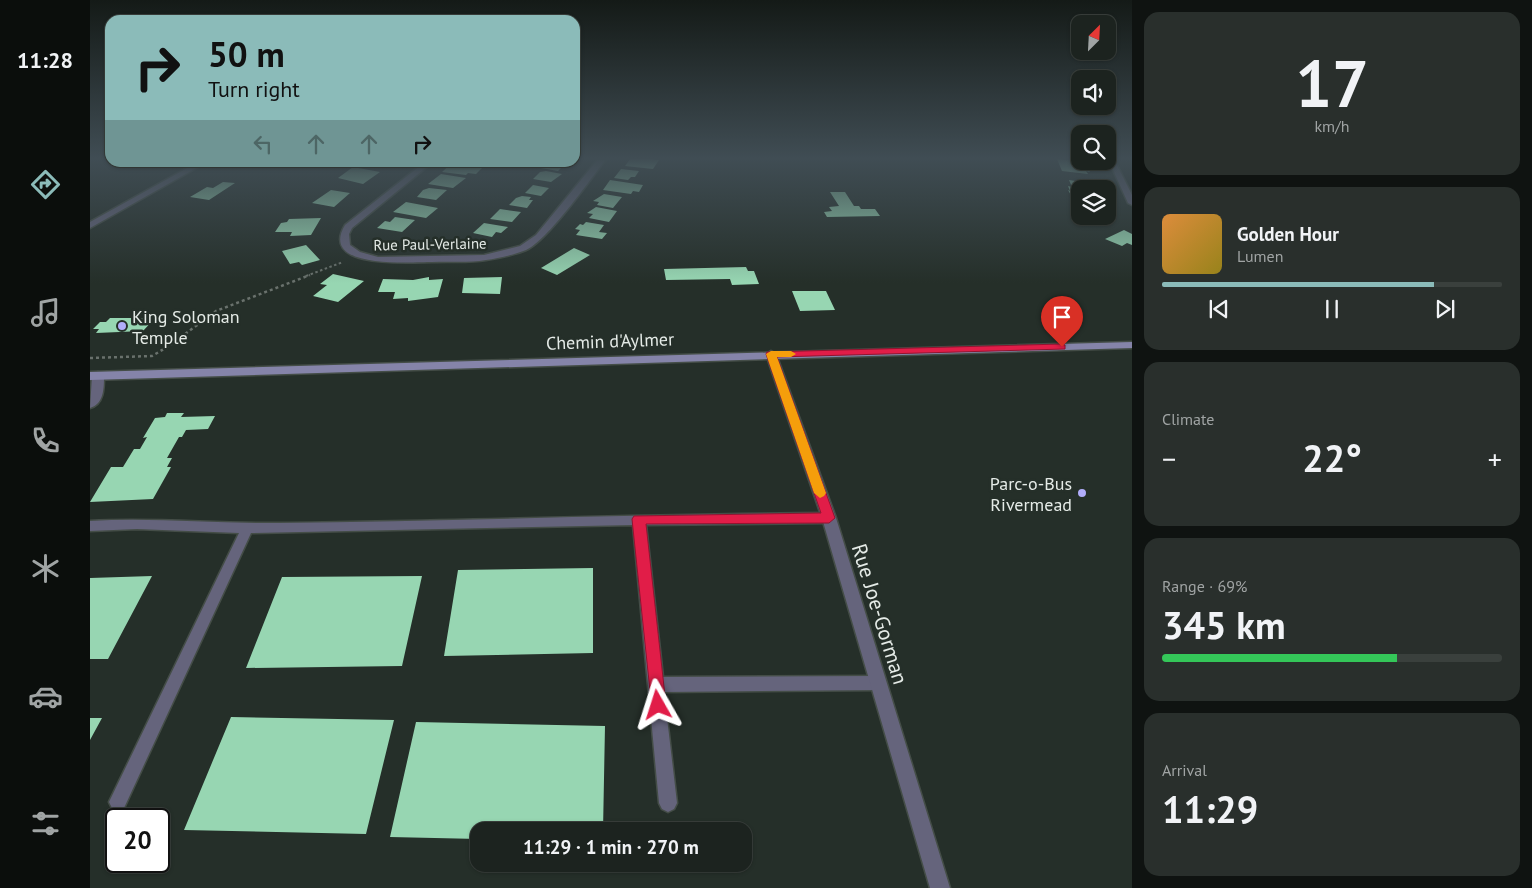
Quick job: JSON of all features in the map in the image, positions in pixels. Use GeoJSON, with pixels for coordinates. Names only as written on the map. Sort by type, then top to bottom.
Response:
{"type":"FeatureCollection","features":[{"type":"Feature","properties":{"kind":"main road","name":"Chemin d'Aylmer"},"geometry":{"type":"LineString","coordinates":[[93,377],[771,354],[1132,345]]}},
{"type":"Feature","properties":{"kind":"street"},"geometry":{"type":"LineString","coordinates":[[90,226],[136,200]]}},
{"type":"Feature","properties":{"kind":"street","name":"Rue Paul-Verlaine"},"geometry":{"type":"LineString","coordinates":[[382,200],[348,227],[344,233],[343,240],[349,250],[356,254],[378,260],[484,258],[523,248],[539,237],[569,200]]}},
{"type":"Feature","properties":{"kind":"street","name":"Rue Joe-Gorman"},"geometry":{"type":"LineString","coordinates":[[771,354],[829,518],[940,888]]}},
{"type":"Feature","properties":{"kind":"street"},"geometry":{"type":"LineString","coordinates":[[90,404],[98,394],[93,377]]}},
{"type":"Feature","properties":{"kind":"lane"},"geometry":{"type":"LineString","coordinates":[[90,526],[130,523],[247,528],[639,519],[829,518]]}},
{"type":"Feature","properties":{"kind":"lane"},"geometry":{"type":"LineString","coordinates":[[639,519],[668,803]]}},
{"type":"Feature","properties":{"kind":"lane"},"geometry":{"type":"LineString","coordinates":[[118,802],[247,528]]}},
{"type":"Feature","properties":{"kind":"lane"},"geometry":{"type":"LineString","coordinates":[[656,685],[878,683]]}},
{"type":"Feature","properties":{"kind":"path"},"geometry":{"type":"LineString","coordinates":[[90,358],[151,357],[216,310],[338,264],[356,254]]}},
{"type":"Feature","properties":{"kind":"building"},"geometry":{"type":"Polygon","coordinates":[[[316,200],[341,200],[334,207],[312,203],[316,200]]]}},
{"type":"Feature","properties":{"kind":"building"},"geometry":{"type":"Polygon","coordinates":[[[514,200],[533,200],[527,208],[509,205],[514,200]]]}},
{"type":"Feature","properties":{"kind":"building"},"geometry":{"type":"Polygon","coordinates":[[[619,200],[613,208],[597,205],[599,202],[593,201],[619,200]]]}},
{"type":"Feature","properties":{"kind":"building"},"geometry":{"type":"Polygon","coordinates":[[[835,200],[850,200],[854,206],[859,206],[861,209],[875,209],[880,216],[827,217],[824,212],[832,211],[829,207],[839,206],[835,200]]]}},
{"type":"Feature","properties":{"kind":"building"},"geometry":{"type":"Polygon","coordinates":[[[406,202],[438,208],[426,218],[393,212],[406,202]]]}},
{"type":"Feature","properties":{"kind":"building"},"geometry":{"type":"Polygon","coordinates":[[[596,207],[617,211],[609,222],[589,218],[593,214],[587,213],[596,207]]]}},
{"type":"Feature","properties":{"kind":"building"},"geometry":{"type":"Polygon","coordinates":[[[500,209],[521,212],[512,222],[490,219],[500,209]]]}},
{"type":"Feature","properties":{"kind":"building"},"geometry":{"type":"Polygon","coordinates":[[[395,217],[415,220],[402,232],[377,228],[385,221],[390,222],[395,217]]]}},
{"type":"Feature","properties":{"kind":"building"},"geometry":{"type":"Polygon","coordinates":[[[321,218],[311,235],[290,236],[292,232],[275,232],[281,223],[287,222],[289,219],[321,218]]]}},
{"type":"Feature","properties":{"kind":"building"},"geometry":{"type":"Polygon","coordinates":[[[586,222],[604,225],[599,232],[607,233],[602,239],[576,235],[580,230],[575,229],[580,224],[583,225],[586,222]]]}},
{"type":"Feature","properties":{"kind":"building"},"geometry":{"type":"Polygon","coordinates":[[[484,223],[508,227],[501,233],[496,232],[492,237],[473,233],[484,223]]]}},
{"type":"Feature","properties":{"kind":"building"},"geometry":{"type":"Polygon","coordinates":[[[1124,230],[1132,234],[1132,245],[1127,243],[1122,246],[1105,239],[1124,230]]]}},
{"type":"Feature","properties":{"kind":"building"},"geometry":{"type":"Polygon","coordinates":[[[306,245],[320,260],[302,265],[299,262],[290,264],[282,251],[306,245]]]}},
{"type":"Feature","properties":{"kind":"building"},"geometry":{"type":"Polygon","coordinates":[[[574,248],[590,255],[557,275],[541,268],[574,248]]]}},
{"type":"Feature","properties":{"kind":"building"},"geometry":{"type":"Polygon","coordinates":[[[746,267],[748,271],[754,271],[759,284],[732,285],[730,279],[666,280],[664,269],[746,267]]]}},
{"type":"Feature","properties":{"kind":"building"},"geometry":{"type":"Polygon","coordinates":[[[333,274],[364,281],[338,302],[313,296],[327,285],[320,284],[333,274]]]}},
{"type":"Feature","properties":{"kind":"building"},"geometry":{"type":"Polygon","coordinates":[[[429,277],[429,280],[443,279],[438,297],[408,301],[408,298],[393,299],[395,292],[378,292],[383,279],[413,280],[429,277]]]}},
{"type":"Feature","properties":{"kind":"building"},"geometry":{"type":"Polygon","coordinates":[[[502,277],[500,294],[462,293],[464,278],[502,277]]]}},
{"type":"Feature","properties":{"kind":"building"},"geometry":{"type":"Polygon","coordinates":[[[792,291],[826,291],[835,310],[800,311],[792,291]]]}},
{"type":"Feature","properties":{"kind":"building","name":"King Soloman Temple"},"geometry":{"type":"Polygon","coordinates":[[[110,318],[155,318],[143,331],[96,333],[99,329],[93,329],[100,322],[106,322],[110,318]]]}},
{"type":"Feature","properties":{"kind":"building"},"geometry":{"type":"Polygon","coordinates":[[[167,413],[184,413],[181,417],[215,416],[208,429],[186,430],[182,437],[179,437],[167,458],[172,458],[167,467],[171,467],[153,499],[90,502],[111,467],[123,467],[134,449],[140,449],[147,437],[143,438],[155,418],[165,417],[167,413]]]}},
{"type":"Feature","properties":{"kind":"building"},"geometry":{"type":"Polygon","coordinates":[[[593,568],[593,653],[444,656],[458,570],[593,568]]]}},
{"type":"Feature","properties":{"kind":"building"},"geometry":{"type":"Polygon","coordinates":[[[152,576],[108,659],[90,659],[90,578],[152,576]]]}},
{"type":"Feature","properties":{"kind":"building"},"geometry":{"type":"Polygon","coordinates":[[[422,576],[402,666],[246,668],[282,577],[422,576]]]}},
{"type":"Feature","properties":{"kind":"building"},"geometry":{"type":"Polygon","coordinates":[[[231,717],[394,720],[366,834],[184,830],[231,717]]]}},
{"type":"Feature","properties":{"kind":"building"},"geometry":{"type":"Polygon","coordinates":[[[90,718],[102,718],[90,740],[90,718]]]}},
{"type":"Feature","properties":{"kind":"building"},"geometry":{"type":"Polygon","coordinates":[[[416,722],[605,726],[603,822],[470,822],[470,839],[390,837],[416,722]]]}},
{"type":"Feature","properties":{"kind":"slow traffic"},"geometry":{"type":"LineString","coordinates":[[791,354],[771,354],[820,493]]}},
{"type":"Feature","properties":{"kind":"place","name":"King Soloman Temple"},"geometry":{"type":"Point","coordinates":[122,326]}},
{"type":"Feature","properties":{"kind":"place","name":"Parc-o-Bus Rivermead"},"geometry":{"type":"Point","coordinates":[1082,493]}},
{"type":"Feature","properties":{"kind":"route"},"geometry":{"type":"LineString","coordinates":[[658,705],[639,519],[829,518],[771,354],[1062,347]]}}]}
